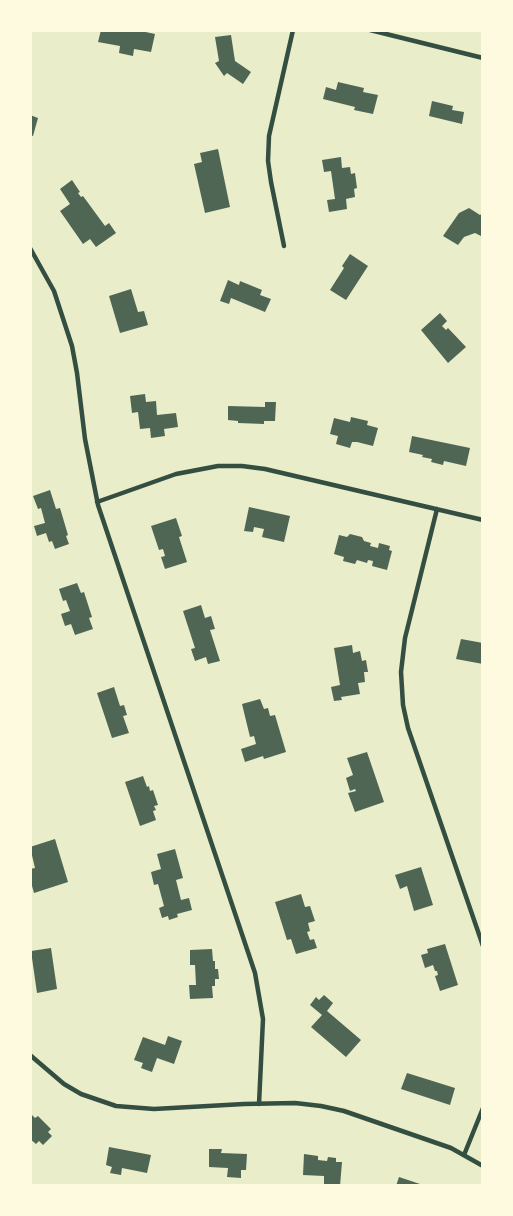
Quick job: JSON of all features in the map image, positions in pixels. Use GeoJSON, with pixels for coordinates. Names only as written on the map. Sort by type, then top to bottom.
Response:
{"type":"FeatureCollection","features":[{"type":"Feature","properties":{"kind":"street"},"geometry":{"type":"LineString","coordinates":[[284,246],[268,161],[269,136],[293,30]]}},
{"type":"Feature","properties":{"kind":"street"},"geometry":{"type":"LineString","coordinates":[[370,30],[483,58]]}},
{"type":"Feature","properties":{"kind":"street"},"geometry":{"type":"LineString","coordinates":[[30,248],[54,291],[72,346],[85,439],[97,502],[255,973],[263,1019],[259,1104]]}},
{"type":"Feature","properties":{"kind":"street"},"geometry":{"type":"LineString","coordinates":[[97,502],[176,474],[218,466],[242,466],[266,469],[483,520]]}},
{"type":"Feature","properties":{"kind":"street"},"geometry":{"type":"LineString","coordinates":[[436,509],[401,661],[403,705],[408,729],[483,946]]}},
{"type":"Feature","properties":{"kind":"street"},"geometry":{"type":"LineString","coordinates":[[30,1055],[64,1084],[81,1094],[116,1106],[154,1109],[294,1103],[344,1111],[464,1155],[483,1166]]}},
{"type":"Feature","properties":{"kind":"street"},"geometry":{"type":"LineString","coordinates":[[464,1155],[483,1108]]}},
{"type":"Feature","properties":{"kind":"building"},"geometry":{"type":"Polygon","coordinates":[[[101,30],[136,30],[155,34],[151,52],[134,49],[133,56],[119,53],[120,46],[98,42],[101,30]]]}},
{"type":"Feature","properties":{"kind":"building"},"geometry":{"type":"Polygon","coordinates":[[[231,35],[235,61],[251,72],[243,84],[227,73],[224,76],[215,63],[219,61],[215,37],[231,35]]]}},
{"type":"Feature","properties":{"kind":"building"},"geometry":{"type":"Polygon","coordinates":[[[338,82],[364,88],[363,92],[378,95],[373,114],[323,99],[326,87],[336,90],[338,82]]]}},
{"type":"Feature","properties":{"kind":"building"},"geometry":{"type":"Polygon","coordinates":[[[432,101],[453,106],[452,110],[464,112],[462,124],[429,116],[432,101]]]}},
{"type":"Feature","properties":{"kind":"building"},"geometry":{"type":"Polygon","coordinates":[[[30,115],[38,118],[33,136],[30,135],[30,115]]]}},
{"type":"Feature","properties":{"kind":"building"},"geometry":{"type":"Polygon","coordinates":[[[218,149],[230,207],[205,213],[194,164],[202,162],[200,153],[218,149]]]}},
{"type":"Feature","properties":{"kind":"building"},"geometry":{"type":"Polygon","coordinates":[[[341,157],[342,168],[350,167],[351,174],[355,173],[357,188],[354,189],[355,197],[346,199],[347,209],[329,212],[327,200],[335,199],[331,171],[324,172],[322,160],[341,157]]]}},
{"type":"Feature","properties":{"kind":"building"},"geometry":{"type":"Polygon","coordinates":[[[72,180],[80,192],[78,193],[81,197],[83,196],[105,226],[109,223],[116,233],[96,247],[90,239],[83,244],[60,211],[70,204],[60,189],[72,180]]]}},
{"type":"Feature","properties":{"kind":"building"},"geometry":{"type":"Polygon","coordinates":[[[469,208],[480,215],[483,213],[483,237],[475,233],[464,237],[458,245],[443,236],[459,213],[469,208]]]}},
{"type":"Feature","properties":{"kind":"building"},"geometry":{"type":"Polygon","coordinates":[[[350,254],[368,266],[346,300],[330,290],[350,254]]]}},
{"type":"Feature","properties":{"kind":"building"},"geometry":{"type":"Polygon","coordinates":[[[228,280],[239,285],[240,281],[262,290],[260,295],[271,299],[265,312],[231,298],[229,304],[220,301],[228,280]]]}},
{"type":"Feature","properties":{"kind":"building"},"geometry":{"type":"Polygon","coordinates":[[[131,289],[138,312],[144,311],[148,325],[120,333],[109,296],[131,289]]]}},
{"type":"Feature","properties":{"kind":"building"},"geometry":{"type":"Polygon","coordinates":[[[440,313],[447,321],[442,326],[446,330],[448,328],[466,347],[448,363],[421,330],[440,313]]]}},
{"type":"Feature","properties":{"kind":"building"},"geometry":{"type":"Polygon","coordinates":[[[145,394],[146,402],[156,401],[157,415],[176,413],[178,427],[164,429],[165,436],[151,438],[150,428],[140,429],[138,412],[132,413],[130,396],[145,394]]]}},
{"type":"Feature","properties":{"kind":"building"},"geometry":{"type":"Polygon","coordinates":[[[265,402],[276,402],[275,421],[264,421],[264,424],[238,423],[238,421],[228,420],[228,406],[265,407],[265,402]]]}},
{"type":"Feature","properties":{"kind":"building"},"geometry":{"type":"Polygon","coordinates":[[[351,417],[368,421],[367,425],[378,428],[373,446],[352,442],[350,448],[336,444],[338,436],[330,434],[334,418],[350,422],[351,417]]]}},
{"type":"Feature","properties":{"kind":"building"},"geometry":{"type":"Polygon","coordinates":[[[412,436],[470,448],[466,466],[444,461],[443,465],[431,462],[432,459],[422,457],[423,455],[409,452],[412,436]]]}},
{"type":"Feature","properties":{"kind":"building"},"geometry":{"type":"Polygon","coordinates":[[[50,490],[56,509],[60,508],[69,544],[55,549],[46,533],[37,536],[34,526],[45,523],[41,508],[38,509],[33,496],[50,490]]]}},
{"type":"Feature","properties":{"kind":"building"},"geometry":{"type":"Polygon","coordinates":[[[249,507],[290,516],[284,542],[262,537],[264,529],[254,527],[253,532],[244,531],[249,507]]]}},
{"type":"Feature","properties":{"kind":"building"},"geometry":{"type":"Polygon","coordinates":[[[176,518],[187,562],[165,569],[161,557],[165,556],[163,549],[159,550],[151,526],[176,518]]]}},
{"type":"Feature","properties":{"kind":"building"},"geometry":{"type":"Polygon","coordinates":[[[350,534],[362,537],[364,541],[371,543],[370,546],[378,548],[379,543],[390,546],[389,550],[392,551],[387,570],[372,566],[373,561],[368,560],[367,563],[357,560],[355,564],[343,561],[344,557],[334,554],[339,535],[347,537],[350,534]]]}},
{"type":"Feature","properties":{"kind":"building"},"geometry":{"type":"Polygon","coordinates":[[[77,583],[81,593],[84,592],[92,617],[89,618],[93,629],[75,635],[71,624],[65,626],[61,614],[70,611],[59,589],[77,583]]]}},
{"type":"Feature","properties":{"kind":"building"},"geometry":{"type":"Polygon","coordinates":[[[201,605],[205,618],[211,616],[215,629],[210,630],[220,661],[208,664],[206,657],[195,661],[191,649],[195,648],[183,611],[201,605]]]}},
{"type":"Feature","properties":{"kind":"building"},"geometry":{"type":"Polygon","coordinates":[[[461,639],[483,643],[483,664],[456,659],[461,639]]]}},
{"type":"Feature","properties":{"kind":"building"},"geometry":{"type":"Polygon","coordinates":[[[352,645],[353,653],[360,651],[362,661],[366,660],[368,672],[364,672],[365,682],[358,683],[360,694],[341,697],[342,700],[334,701],[331,687],[340,685],[334,648],[352,645]]]}},
{"type":"Feature","properties":{"kind":"building"},"geometry":{"type":"Polygon","coordinates":[[[114,687],[120,706],[124,705],[127,715],[123,716],[129,733],[112,738],[97,693],[114,687]]]}},
{"type":"Feature","properties":{"kind":"building"},"geometry":{"type":"Polygon","coordinates":[[[260,699],[264,709],[268,708],[270,716],[275,715],[286,752],[245,762],[241,749],[256,744],[254,736],[250,737],[242,704],[260,699]]]}},
{"type":"Feature","properties":{"kind":"building"},"geometry":{"type":"Polygon","coordinates":[[[367,752],[384,802],[355,812],[348,793],[356,791],[355,789],[350,791],[346,778],[353,775],[347,758],[367,752]]]}},
{"type":"Feature","properties":{"kind":"building"},"geometry":{"type":"Polygon","coordinates":[[[143,776],[147,787],[149,786],[150,791],[153,790],[158,805],[154,806],[156,810],[153,811],[156,820],[140,826],[125,782],[143,776]]]}},
{"type":"Feature","properties":{"kind":"building"},"geometry":{"type":"Polygon","coordinates":[[[55,839],[68,882],[34,893],[30,869],[35,868],[30,847],[55,839]]]}},
{"type":"Feature","properties":{"kind":"building"},"geometry":{"type":"Polygon","coordinates":[[[175,849],[183,878],[176,880],[181,900],[189,898],[192,910],[177,914],[178,917],[169,920],[168,916],[162,918],[159,908],[164,906],[158,884],[154,885],[151,872],[161,869],[157,854],[175,849]]]}},
{"type":"Feature","properties":{"kind":"building"},"geometry":{"type":"Polygon","coordinates":[[[421,867],[433,905],[414,911],[407,886],[400,889],[395,875],[421,867]]]}},
{"type":"Feature","properties":{"kind":"building"},"geometry":{"type":"Polygon","coordinates":[[[301,894],[305,907],[310,906],[315,921],[308,923],[310,931],[307,932],[310,940],[314,939],[317,948],[296,954],[291,939],[287,940],[275,902],[301,894]]]}},
{"type":"Feature","properties":{"kind":"building"},"geometry":{"type":"Polygon","coordinates":[[[445,944],[458,985],[440,991],[435,976],[438,975],[437,971],[433,965],[425,968],[421,955],[428,953],[427,949],[445,944]]]}},
{"type":"Feature","properties":{"kind":"building"},"geometry":{"type":"Polygon","coordinates":[[[51,948],[57,989],[37,993],[31,951],[51,948]]]}},
{"type":"Feature","properties":{"kind":"building"},"geometry":{"type":"Polygon","coordinates":[[[212,949],[219,979],[215,979],[215,986],[212,986],[213,998],[190,999],[189,985],[196,985],[195,965],[190,965],[190,950],[212,949]]]}},
{"type":"Feature","properties":{"kind":"building"},"geometry":{"type":"Polygon","coordinates":[[[324,995],[333,1003],[327,1011],[361,1040],[346,1057],[311,1027],[322,1015],[310,1005],[316,997],[319,1000],[324,995]]]}},
{"type":"Feature","properties":{"kind":"building"},"geometry":{"type":"Polygon","coordinates":[[[168,1036],[182,1041],[174,1064],[157,1058],[152,1072],[141,1068],[143,1063],[134,1060],[143,1037],[165,1045],[168,1036]]]}},
{"type":"Feature","properties":{"kind":"building"},"geometry":{"type":"Polygon","coordinates":[[[407,1073],[455,1088],[450,1105],[401,1089],[407,1073]]]}},
{"type":"Feature","properties":{"kind":"building"},"geometry":{"type":"Polygon","coordinates":[[[30,1113],[35,1118],[38,1116],[51,1129],[48,1132],[52,1136],[43,1145],[39,1141],[36,1144],[30,1139],[30,1113]]]}},
{"type":"Feature","properties":{"kind":"building"},"geometry":{"type":"Polygon","coordinates":[[[109,1147],[151,1155],[147,1173],[122,1168],[121,1175],[110,1173],[112,1167],[106,1165],[109,1147]]]}},
{"type":"Feature","properties":{"kind":"building"},"geometry":{"type":"Polygon","coordinates":[[[209,1149],[222,1149],[221,1153],[247,1154],[246,1170],[241,1170],[241,1178],[227,1177],[228,1168],[209,1167],[209,1149]]]}},
{"type":"Feature","properties":{"kind":"building"},"geometry":{"type":"Polygon","coordinates":[[[304,1154],[318,1156],[318,1160],[327,1161],[328,1157],[336,1158],[336,1162],[342,1162],[340,1186],[324,1185],[324,1176],[303,1175],[304,1154]]]}},
{"type":"Feature","properties":{"kind":"building"},"geometry":{"type":"Polygon","coordinates":[[[399,1177],[426,1186],[396,1186],[399,1177]]]}}]}
